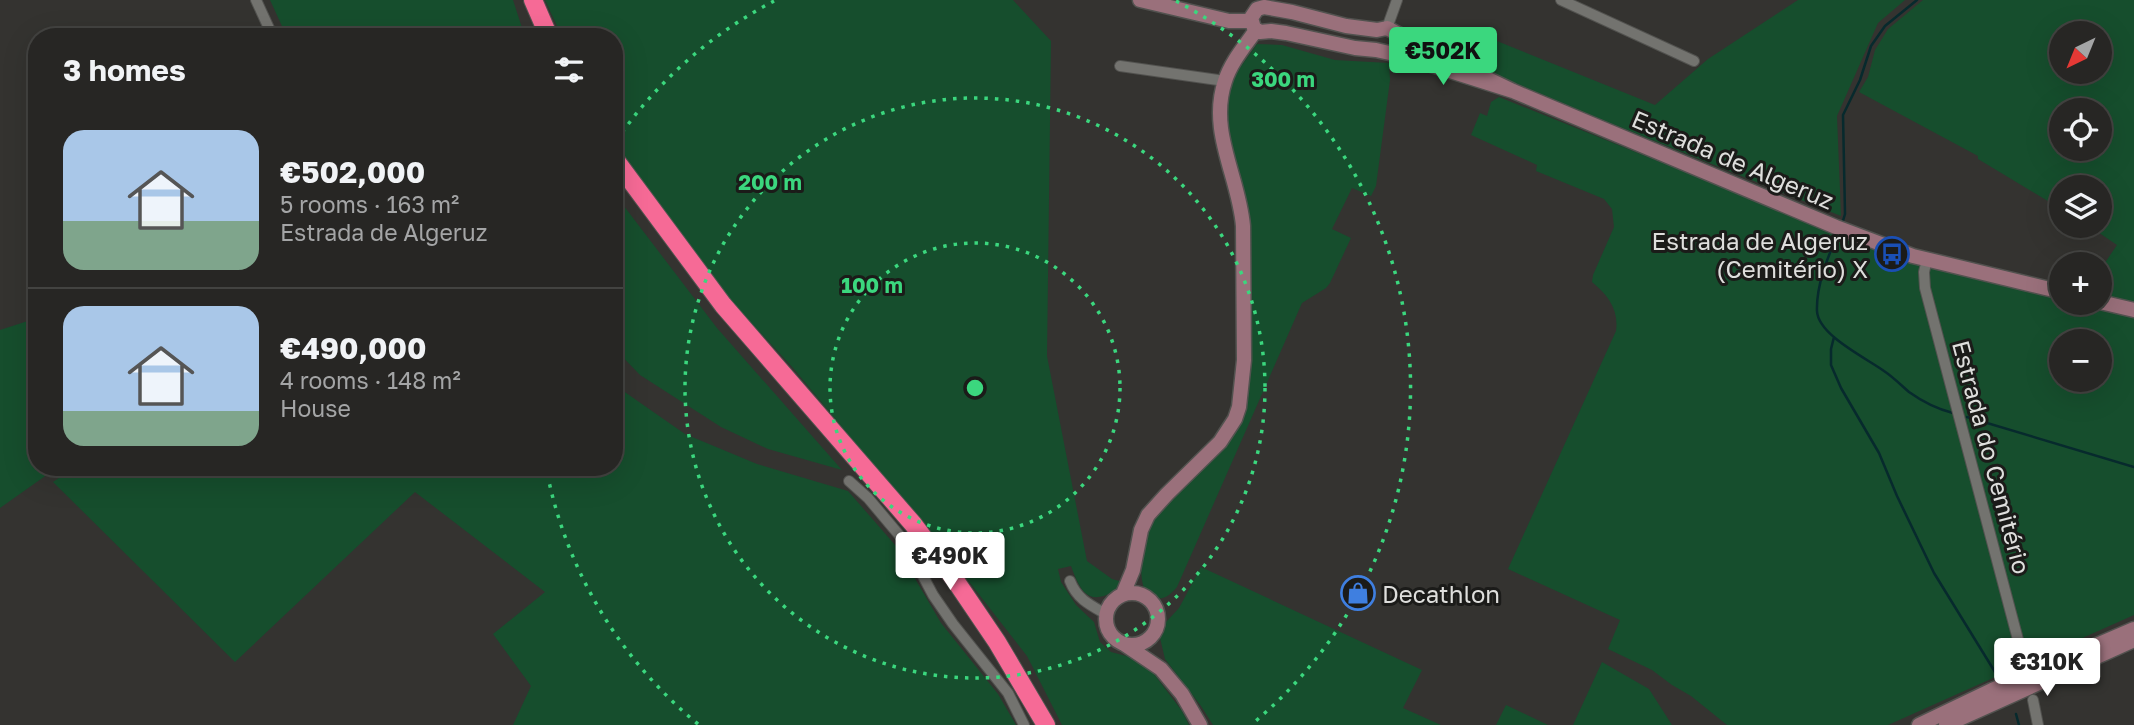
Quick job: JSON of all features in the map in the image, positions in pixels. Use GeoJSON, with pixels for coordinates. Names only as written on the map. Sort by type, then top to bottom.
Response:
{"type":"FeatureCollection","features":[{"type":"Feature","properties":{"kind":"highway"},"geometry":{"type":"LineString","coordinates":[[533,0],[545,28]]}},
{"type":"Feature","properties":{"kind":"highway"},"geometry":{"type":"LineString","coordinates":[[623,170],[723,305],[913,524],[997,642],[1046,725]]}},
{"type":"Feature","properties":{"kind":"main road","name":"Estrada de Algeruz"},"geometry":{"type":"LineString","coordinates":[[1140,0],[1254,26],[1264,33],[1271,31],[1403,56],[1513,91]]}},
{"type":"Feature","properties":{"kind":"main road","name":"Estrada de Algeruz"},"geometry":{"type":"LineString","coordinates":[[1262,5],[1346,26],[1385,29],[1513,91],[1840,229],[1906,253],[2049,289]]}},
{"type":"Feature","properties":{"kind":"main road"},"geometry":{"type":"LineString","coordinates":[[1123,594],[1133,570],[1141,530],[1148,515],[1220,442],[1232,425],[1239,407],[1244,360],[1243,226],[1242,213],[1221,137],[1220,99],[1225,81],[1254,26],[1252,15],[1262,5],[1277,16],[1271,31]]}},
{"type":"Feature","properties":{"kind":"main road"},"geometry":{"type":"LineString","coordinates":[[1379,51],[1371,42],[1371,37],[1385,29]]}},
{"type":"Feature","properties":{"kind":"main road"},"geometry":{"type":"LineString","coordinates":[[2112,305],[2134,310]]}},
{"type":"Feature","properties":{"kind":"main road"},"geometry":{"type":"LineString","coordinates":[[1133,570],[1140,594]]}},
{"type":"Feature","properties":{"kind":"main road"},"geometry":{"type":"LineString","coordinates":[[1124,644],[1141,644],[1150,638],[1157,626],[1157,612],[1148,598],[1140,594],[1123,594],[1112,601],[1106,614],[1109,632],[1118,641],[1161,669],[1182,694],[1200,725]]}},
{"type":"Feature","properties":{"kind":"main road"},"geometry":{"type":"LineString","coordinates":[[1919,725],[2134,628]]}},
{"type":"Feature","properties":{"kind":"main road"},"geometry":{"type":"LineString","coordinates":[[1150,638],[1161,669]]}},
{"type":"Feature","properties":{"kind":"main road"},"geometry":{"type":"LineString","coordinates":[[1946,725],[2134,640]]}},
{"type":"Feature","properties":{"kind":"street"},"geometry":{"type":"LineString","coordinates":[[256,0],[269,28]]}},
{"type":"Feature","properties":{"kind":"street"},"geometry":{"type":"LineString","coordinates":[[1385,29],[1397,0]]}},
{"type":"Feature","properties":{"kind":"street"},"geometry":{"type":"LineString","coordinates":[[1561,0],[1694,61]]}},
{"type":"Feature","properties":{"kind":"street"},"geometry":{"type":"LineString","coordinates":[[1120,66],[1225,81]]}},
{"type":"Feature","properties":{"kind":"street","name":"Estrada do Cemitério"},"geometry":{"type":"LineString","coordinates":[[1927,259],[1925,288],[2025,666]]}},
{"type":"Feature","properties":{"kind":"street"},"geometry":{"type":"LineString","coordinates":[[849,481],[868,498],[905,542],[933,595],[1008,693],[1024,725]]}},
{"type":"Feature","properties":{"kind":"street"},"geometry":{"type":"LineString","coordinates":[[1070,581],[1074,591],[1084,601],[1106,614]]}},
{"type":"Feature","properties":{"kind":"street"},"geometry":{"type":"LineString","coordinates":[[2033,700],[2038,725]]}},
{"type":"Feature","properties":{"kind":"green space"},"geometry":{"type":"Polygon","coordinates":[[[270,0],[513,0],[522,28],[283,28],[270,0]]]}},
{"type":"Feature","properties":{"kind":"green space"},"geometry":{"type":"Polygon","coordinates":[[[545,0],[1013,0],[1051,41],[1047,356],[1087,561],[1112,579],[1123,582],[1105,596],[1094,597],[1084,592],[1071,566],[1058,569],[1061,582],[1076,605],[1094,622],[1100,642],[1111,652],[1130,657],[1154,674],[1182,711],[1189,725],[1062,725],[1027,656],[949,556],[793,368],[724,293],[643,185],[623,153],[623,28],[558,28],[545,0]]]}},
{"type":"Feature","properties":{"kind":"green space"},"geometry":{"type":"Polygon","coordinates":[[[1798,0],[1905,0],[1878,23],[1837,116],[1841,216],[1480,68],[1492,39],[1655,105],[1708,59],[1798,0]]]}},
{"type":"Feature","properties":{"kind":"green space"},"geometry":{"type":"Polygon","coordinates":[[[1923,0],[2134,0],[2134,302],[2112,297],[2112,252],[2117,245],[2107,238],[2112,238],[2112,175],[2049,175],[2049,202],[1978,159],[1978,156],[1859,92],[1868,77],[1875,50],[1888,29],[1923,0]]]}},
{"type":"Feature","properties":{"kind":"green space"},"geometry":{"type":"Polygon","coordinates":[[[1257,44],[1282,45],[1335,60],[1389,63],[1390,80],[1376,186],[1371,196],[1352,188],[1332,229],[1351,238],[1330,283],[1302,303],[1177,587],[1165,597],[1155,598],[1148,594],[1143,586],[1141,575],[1143,549],[1154,517],[1225,445],[1234,433],[1246,402],[1250,291],[1249,213],[1226,130],[1231,80],[1257,44]]]}},
{"type":"Feature","properties":{"kind":"green space"},"geometry":{"type":"Polygon","coordinates":[[[1499,97],[1834,232],[2049,290],[2049,315],[2112,315],[2112,306],[2134,312],[2134,615],[1888,725],[1727,725],[1652,670],[1608,649],[1620,620],[1508,569],[1616,331],[1614,310],[1603,292],[1592,282],[1614,227],[1612,209],[1604,199],[1536,171],[1537,165],[1471,135],[1480,113],[1487,116],[1491,102],[1499,97]]]}},
{"type":"Feature","properties":{"kind":"green space"},"geometry":{"type":"Polygon","coordinates":[[[623,205],[717,328],[842,470],[768,449],[721,427],[640,375],[623,357],[623,205]]]}},
{"type":"Feature","properties":{"kind":"green space"},"geometry":{"type":"Polygon","coordinates":[[[28,321],[28,476],[45,476],[0,508],[0,330],[28,321]]]}},
{"type":"Feature","properties":{"kind":"green space"},"geometry":{"type":"Polygon","coordinates":[[[623,391],[685,434],[757,464],[848,491],[896,546],[941,623],[998,694],[1016,725],[513,725],[531,686],[493,634],[545,592],[415,492],[235,662],[53,482],[62,476],[623,476],[623,391]]]}},
{"type":"Feature","properties":{"kind":"green space"},"geometry":{"type":"Polygon","coordinates":[[[1201,567],[1422,670],[1403,708],[1441,725],[1213,725],[1165,659],[1160,638],[1166,622],[1179,608],[1201,567]]]}},
{"type":"Feature","properties":{"kind":"green space"},"geometry":{"type":"Polygon","coordinates":[[[1602,662],[1649,689],[1672,725],[1573,725],[1602,662]]]}},
{"type":"Feature","properties":{"kind":"green space"},"geometry":{"type":"Polygon","coordinates":[[[1506,705],[1548,725],[1496,725],[1506,705]]]}},
{"type":"Feature","properties":{"kind":"waterway"},"geometry":{"type":"LineString","coordinates":[[1842,224],[1845,214],[1843,115],[1860,80],[1871,46],[1885,26],[1917,0]]}},
{"type":"Feature","properties":{"kind":"waterway"},"geometry":{"type":"LineString","coordinates":[[1838,233],[1821,281],[1817,301],[1819,320],[1834,337],[1887,373],[1909,392],[1930,405],[1953,413]]}},
{"type":"Feature","properties":{"kind":"waterway"},"geometry":{"type":"LineString","coordinates":[[1834,337],[1831,365],[1841,388],[1879,453],[1934,573],[1995,672]]}},
{"type":"Feature","properties":{"kind":"waterway"},"geometry":{"type":"LineString","coordinates":[[1967,417],[2134,467]]}},
{"type":"Feature","properties":{"kind":"waterway"},"geometry":{"type":"LineString","coordinates":[[2016,714],[2019,725]]}},
{"type":"Feature","properties":{"kind":"place","name":"Estrada de Algeruz (Cemitério) X"},"geometry":{"type":"Point","coordinates":[1892,254]}},
{"type":"Feature","properties":{"kind":"place","name":"Decathlon"},"geometry":{"type":"Point","coordinates":[1358,593]}}]}
